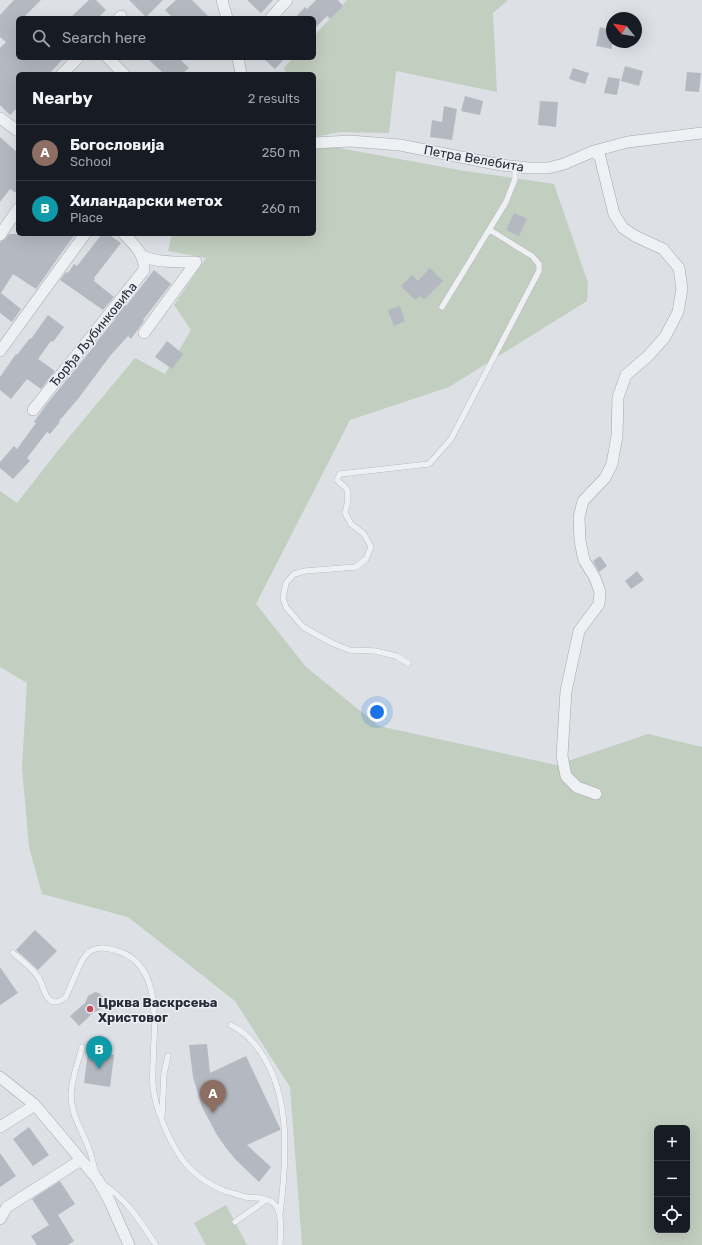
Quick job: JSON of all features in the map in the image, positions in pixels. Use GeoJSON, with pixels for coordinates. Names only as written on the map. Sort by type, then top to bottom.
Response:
{"type":"FeatureCollection","features":[{"type":"Feature","properties":{"kind":"street"},"geometry":{"type":"LineString","coordinates":[[222,0],[226,16]]}},
{"type":"Feature","properties":{"kind":"street"},"geometry":{"type":"LineString","coordinates":[[273,16],[287,0]]}},
{"type":"Feature","properties":{"kind":"street"},"geometry":{"type":"LineString","coordinates":[[64,72],[76,60]]}},
{"type":"Feature","properties":{"kind":"street"},"geometry":{"type":"LineString","coordinates":[[110,60],[122,72]]}},
{"type":"Feature","properties":{"kind":"street"},"geometry":{"type":"LineString","coordinates":[[238,60],[241,72]]}},
{"type":"Feature","properties":{"kind":"street"},"geometry":{"type":"LineString","coordinates":[[0,118],[15,125]]}},
{"type":"Feature","properties":{"kind":"street","name":"Петра Велебита"},"geometry":{"type":"LineString","coordinates":[[316,143],[350,141],[400,145],[501,165],[548,168],[564,164],[594,151],[628,142],[702,133]]}},
{"type":"Feature","properties":{"kind":"street"},"geometry":{"type":"LineString","coordinates":[[594,151],[600,157],[614,214],[623,228],[635,236],[663,249],[679,268],[682,289],[678,312],[665,337],[648,356],[626,375],[618,397],[618,436],[612,464],[605,478],[583,501],[578,517],[580,541],[584,560],[595,578],[600,592],[599,604],[579,631],[566,691],[562,756],[566,776],[577,787],[596,794]]}},
{"type":"Feature","properties":{"kind":"street"},"geometry":{"type":"LineString","coordinates":[[0,235],[16,212]]}},
{"type":"Feature","properties":{"kind":"street"},"geometry":{"type":"LineString","coordinates":[[0,351],[84,236]]}},
{"type":"Feature","properties":{"kind":"street"},"geometry":{"type":"LineString","coordinates":[[126,236],[142,256],[152,260],[196,262],[144,333]]}},
{"type":"Feature","properties":{"kind":"street","name":"Ђорђа Љубинковића"},"geometry":{"type":"LineString","coordinates":[[33,410],[144,270],[142,256]]}},
{"type":"Feature","properties":{"kind":"street"},"geometry":{"type":"LineString","coordinates":[[0,1077],[35,1104],[98,1180],[110,1202],[129,1245]]}},
{"type":"Feature","properties":{"kind":"street"},"geometry":{"type":"LineString","coordinates":[[0,1127],[35,1104]]}},
{"type":"Feature","properties":{"kind":"street"},"geometry":{"type":"LineString","coordinates":[[0,1219],[7,1207],[81,1160]]}},
{"type":"Feature","properties":{"kind":"lane"},"geometry":{"type":"LineString","coordinates":[[442,307],[506,202],[515,178],[515,166]]}},
{"type":"Feature","properties":{"kind":"lane"},"geometry":{"type":"LineString","coordinates":[[408,663],[396,656],[375,651],[349,650],[332,644],[303,627],[286,607],[282,598],[286,583],[294,574],[305,571],[356,567],[366,559],[371,547],[364,534],[351,524],[345,513],[348,501],[347,489],[337,480],[340,474],[429,464],[451,439],[539,271],[539,264],[532,256],[490,230]]}},
{"type":"Feature","properties":{"kind":"lane"},"geometry":{"type":"LineString","coordinates":[[13,953],[34,972],[40,980],[48,999],[55,1002],[65,998],[86,955],[94,949],[102,948],[116,950],[129,956],[140,965],[148,977],[152,996],[154,1016],[153,1086],[156,1105],[180,1156],[190,1170],[224,1190],[244,1196],[266,1200],[275,1205],[280,1214]]}},
{"type":"Feature","properties":{"kind":"lane"},"geometry":{"type":"LineString","coordinates":[[231,1024],[250,1038],[264,1055],[272,1070],[278,1087],[285,1149],[285,1169],[280,1214],[280,1245]]}},
{"type":"Feature","properties":{"kind":"lane"},"geometry":{"type":"LineString","coordinates":[[82,1047],[74,1075],[71,1094],[76,1122],[89,1150],[98,1180],[115,1192],[129,1206],[156,1245]]}},
{"type":"Feature","properties":{"kind":"lane"},"geometry":{"type":"LineString","coordinates":[[161,1118],[164,1073],[168,1056]]}},
{"type":"Feature","properties":{"kind":"lane"},"geometry":{"type":"LineString","coordinates":[[235,1222],[266,1200]]}},
{"type":"Feature","properties":{"kind":"green space"},"geometry":{"type":"Polygon","coordinates":[[[347,0],[508,0],[493,13],[497,92],[396,71],[389,133],[341,132],[316,137],[316,72],[285,72],[284,68],[291,60],[316,60],[316,34],[347,0]]]}},
{"type":"Feature","properties":{"kind":"green space"},"geometry":{"type":"Polygon","coordinates":[[[316,146],[339,148],[465,171],[554,184],[588,283],[587,301],[449,387],[350,420],[256,604],[306,667],[379,726],[556,765],[648,734],[702,747],[702,1245],[302,1245],[290,1087],[235,1001],[128,917],[42,894],[29,847],[22,768],[27,683],[0,667],[0,491],[17,503],[60,448],[135,358],[165,374],[191,330],[174,305],[206,258],[168,251],[172,236],[316,236],[316,146]]]}},
{"type":"Feature","properties":{"kind":"green space"},"geometry":{"type":"Polygon","coordinates":[[[226,1205],[247,1245],[206,1245],[194,1223],[226,1205]]]}},
{"type":"Feature","properties":{"kind":"building"},"geometry":{"type":"Polygon","coordinates":[[[14,0],[41,0],[25,16],[16,16],[16,60],[62,60],[51,72],[16,72],[16,109],[10,115],[0,105],[0,48],[6,42],[0,37],[0,15],[14,0]]]}},
{"type":"Feature","properties":{"kind":"building"},"geometry":{"type":"Polygon","coordinates":[[[89,0],[96,0],[106,10],[100,16],[72,16],[89,0]]]}},
{"type":"Feature","properties":{"kind":"building"},"geometry":{"type":"Polygon","coordinates":[[[129,0],[163,0],[147,16],[145,16],[129,0]]]}},
{"type":"Feature","properties":{"kind":"building"},"geometry":{"type":"Polygon","coordinates":[[[176,0],[192,0],[208,16],[171,16],[165,10],[176,0]]]}},
{"type":"Feature","properties":{"kind":"building"},"geometry":{"type":"Polygon","coordinates":[[[247,0],[273,0],[261,13],[247,0]]]}},
{"type":"Feature","properties":{"kind":"building"},"geometry":{"type":"Polygon","coordinates":[[[316,0],[338,0],[343,6],[330,19],[327,16],[316,27],[316,16],[297,16],[305,7],[307,9],[316,0]]]}},
{"type":"Feature","properties":{"kind":"building"},"geometry":{"type":"Polygon","coordinates":[[[600,27],[606,28],[606,48],[596,46],[600,27]]]}},
{"type":"Feature","properties":{"kind":"building"},"geometry":{"type":"Polygon","coordinates":[[[149,60],[181,60],[189,68],[184,72],[162,72],[149,60]]]}},
{"type":"Feature","properties":{"kind":"building"},"geometry":{"type":"Polygon","coordinates":[[[265,60],[283,60],[275,69],[265,60]]]}},
{"type":"Feature","properties":{"kind":"building"},"geometry":{"type":"Polygon","coordinates":[[[625,66],[643,71],[639,86],[621,81],[625,66]]]}},
{"type":"Feature","properties":{"kind":"building"},"geometry":{"type":"Polygon","coordinates":[[[573,68],[589,73],[585,84],[569,79],[573,68]]]}},
{"type":"Feature","properties":{"kind":"building"},"geometry":{"type":"Polygon","coordinates":[[[687,72],[701,73],[699,92],[685,91],[687,72]]]}},
{"type":"Feature","properties":{"kind":"building"},"geometry":{"type":"Polygon","coordinates":[[[608,77],[620,79],[617,95],[604,93],[608,77]]]}},
{"type":"Feature","properties":{"kind":"building"},"geometry":{"type":"Polygon","coordinates":[[[465,96],[483,101],[480,115],[461,111],[465,96]]]}},
{"type":"Feature","properties":{"kind":"building"},"geometry":{"type":"Polygon","coordinates":[[[540,101],[558,102],[556,127],[538,125],[540,101]]]}},
{"type":"Feature","properties":{"kind":"building"},"geometry":{"type":"Polygon","coordinates":[[[444,106],[457,109],[452,140],[430,137],[432,120],[442,122],[444,106]]]}},
{"type":"Feature","properties":{"kind":"building"},"geometry":{"type":"Polygon","coordinates":[[[0,137],[16,151],[16,193],[10,189],[0,202],[0,137]]]}},
{"type":"Feature","properties":{"kind":"building"},"geometry":{"type":"Polygon","coordinates":[[[514,213],[527,219],[519,236],[506,230],[514,213]]]}},
{"type":"Feature","properties":{"kind":"building"},"geometry":{"type":"Polygon","coordinates":[[[9,234],[16,234],[16,236],[74,236],[36,289],[13,274],[1,293],[21,309],[12,322],[0,313],[0,242],[9,234]]]}},
{"type":"Feature","properties":{"kind":"building"},"geometry":{"type":"Polygon","coordinates":[[[100,236],[111,236],[121,243],[94,278],[94,281],[114,297],[103,310],[60,280],[66,272],[68,273],[74,264],[77,266],[100,236]]]}},
{"type":"Feature","properties":{"kind":"building"},"geometry":{"type":"Polygon","coordinates":[[[430,268],[443,281],[424,300],[420,296],[415,300],[401,286],[412,275],[418,281],[430,268]]]}},
{"type":"Feature","properties":{"kind":"building"},"geometry":{"type":"Polygon","coordinates":[[[154,270],[171,284],[143,320],[144,321],[131,339],[128,336],[110,356],[78,399],[59,421],[60,422],[50,434],[47,432],[27,458],[30,461],[13,479],[0,468],[0,462],[14,446],[17,449],[36,423],[34,422],[46,405],[154,270]]]}},
{"type":"Feature","properties":{"kind":"building"},"geometry":{"type":"Polygon","coordinates":[[[400,306],[405,321],[394,326],[388,310],[400,306]]]}},
{"type":"Feature","properties":{"kind":"building"},"geometry":{"type":"Polygon","coordinates":[[[48,315],[64,327],[53,342],[51,341],[38,359],[55,371],[41,389],[27,379],[11,399],[0,390],[0,377],[16,354],[17,355],[30,338],[31,339],[48,315]]]}},
{"type":"Feature","properties":{"kind":"building"},"geometry":{"type":"Polygon","coordinates":[[[167,341],[183,354],[172,369],[155,357],[167,341]]]}},
{"type":"Feature","properties":{"kind":"building"},"geometry":{"type":"Polygon","coordinates":[[[600,556],[607,566],[599,572],[593,561],[600,556]]]}},
{"type":"Feature","properties":{"kind":"building"},"geometry":{"type":"Polygon","coordinates":[[[637,571],[644,580],[631,589],[625,581],[637,571]]]}},
{"type":"Feature","properties":{"kind":"building"},"geometry":{"type":"Polygon","coordinates":[[[35,930],[57,951],[38,970],[16,950],[35,930]]]}},
{"type":"Feature","properties":{"kind":"building"},"geometry":{"type":"Polygon","coordinates":[[[0,967],[18,993],[0,1005],[0,967]]]}},
{"type":"Feature","properties":{"kind":"building","name":"Црква Васкрсења Христовог"},"geometry":{"type":"Polygon","coordinates":[[[95,992],[99,993],[104,998],[105,1002],[103,1007],[94,1012],[79,1026],[70,1016],[85,1003],[88,996],[95,992]]]}},
{"type":"Feature","properties":{"kind":"building"},"geometry":{"type":"Polygon","coordinates":[[[207,1044],[210,1073],[246,1056],[280,1128],[280,1130],[247,1145],[271,1167],[259,1182],[226,1148],[202,1107],[193,1077],[189,1045],[207,1044]]]}},
{"type":"Feature","properties":{"kind":"building"},"geometry":{"type":"Polygon","coordinates":[[[88,1052],[114,1055],[110,1087],[84,1083],[88,1052]]]}},
{"type":"Feature","properties":{"kind":"building"},"geometry":{"type":"Polygon","coordinates":[[[29,1127],[49,1155],[33,1166],[13,1139],[29,1127]]]}},
{"type":"Feature","properties":{"kind":"building"},"geometry":{"type":"Polygon","coordinates":[[[0,1153],[16,1176],[0,1187],[0,1153]]]}},
{"type":"Feature","properties":{"kind":"building"},"geometry":{"type":"Polygon","coordinates":[[[60,1181],[75,1204],[58,1215],[74,1241],[68,1245],[37,1245],[31,1236],[49,1225],[32,1199],[60,1181]]]}},
{"type":"Feature","properties":{"kind":"place","name":"Црква Васкрсења Христовог"},"geometry":{"type":"Point","coordinates":[90,1009]}},
{"type":"Feature","properties":{"kind":"place","name":"Хиландарски метох"},"geometry":{"type":"Point","coordinates":[99,1069]}},
{"type":"Feature","properties":{"kind":"place","name":"Богословија"},"geometry":{"type":"Point","coordinates":[213,1113]}}]}
